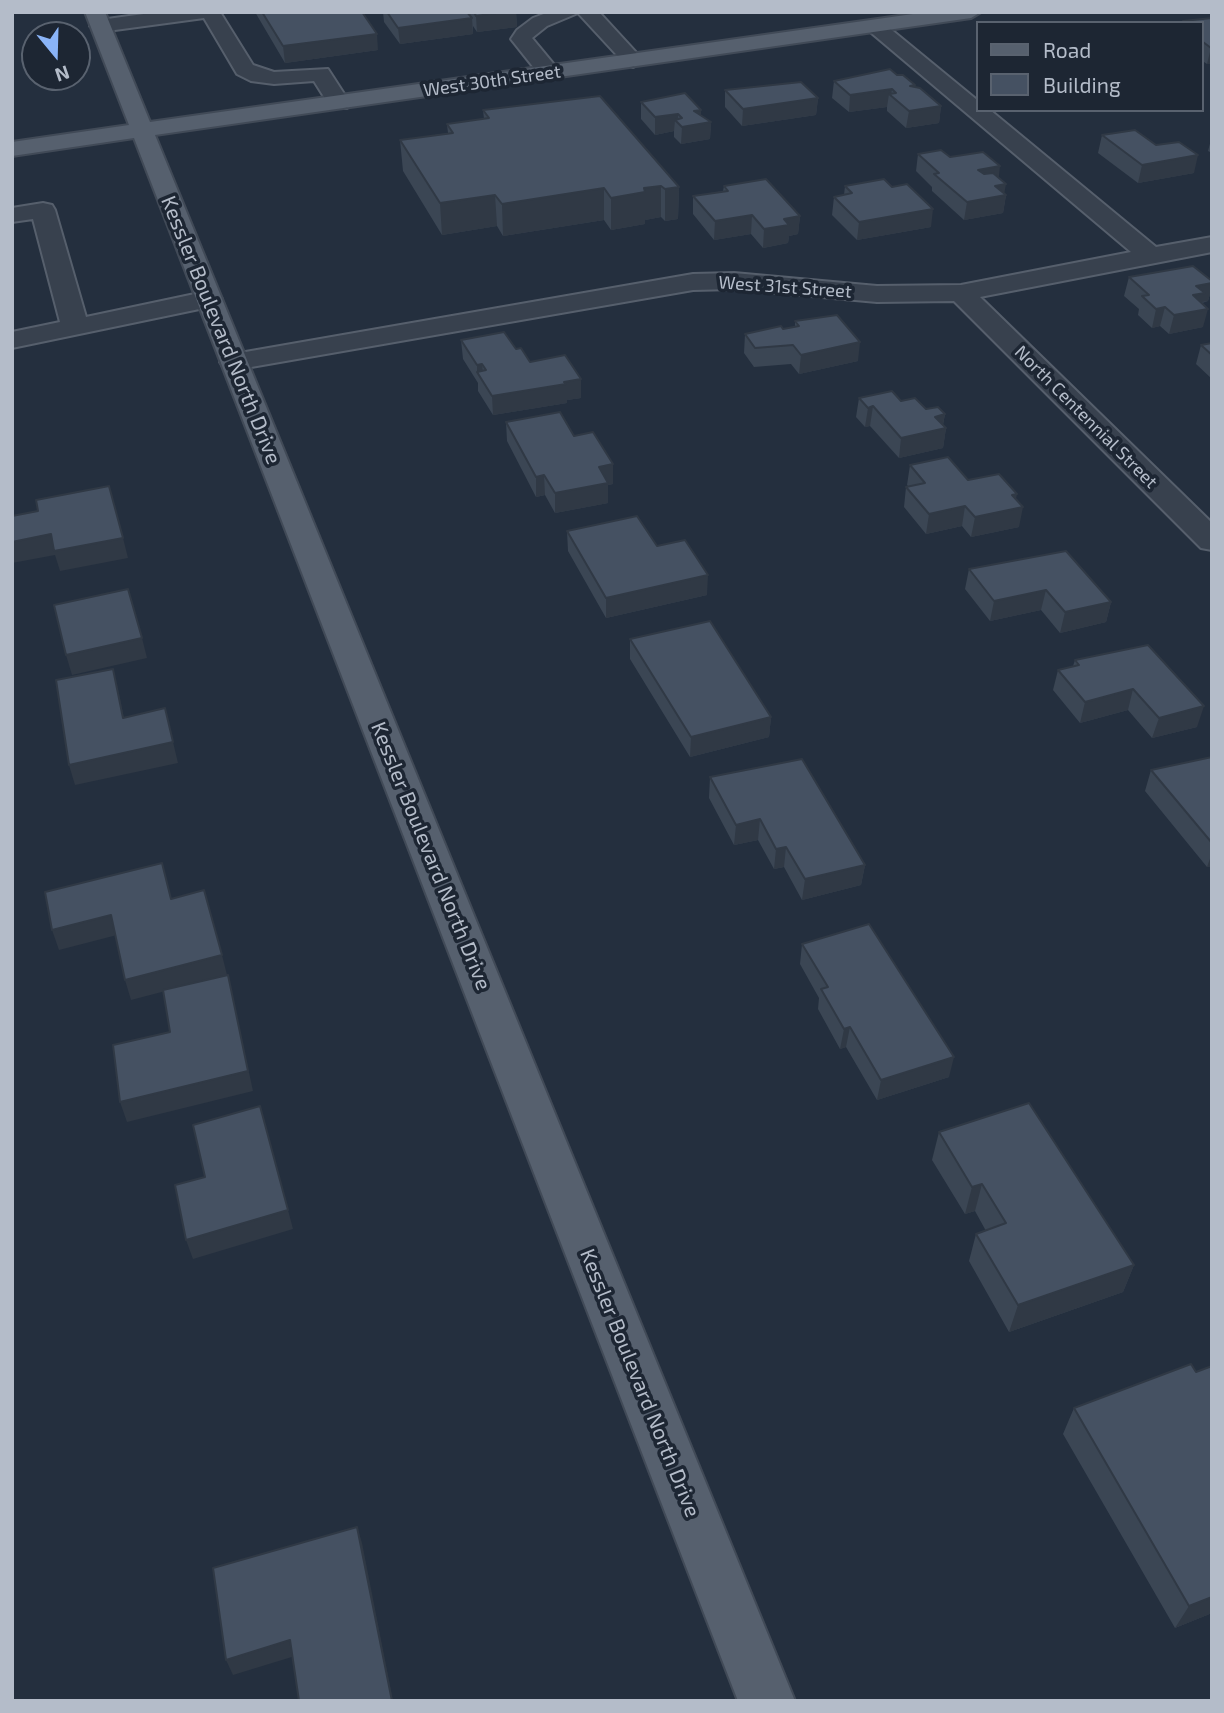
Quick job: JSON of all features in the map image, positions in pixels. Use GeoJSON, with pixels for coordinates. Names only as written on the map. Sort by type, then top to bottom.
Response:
{"type":"FeatureCollection","features":[{"type":"Feature","properties":{"kind":"main road","name":"West 30th Street"},"geometry":{"type":"LineString","coordinates":[[12,149],[971,12]]}},
{"type":"Feature","properties":{"kind":"main road","name":"Kessler Boulevard North Drive"},"geometry":{"type":"LineString","coordinates":[[97,19],[766,1701]]}},
{"type":"Feature","properties":{"kind":"street"},"geometry":{"type":"LineString","coordinates":[[97,19],[208,12],[245,69],[259,76],[274,78],[320,74],[339,103]]}},
{"type":"Feature","properties":{"kind":"street"},"geometry":{"type":"LineString","coordinates":[[550,72],[521,39],[540,22],[569,12]]}},
{"type":"Feature","properties":{"kind":"street"},"geometry":{"type":"LineString","coordinates":[[587,12],[633,61]]}},
{"type":"Feature","properties":{"kind":"street"},"geometry":{"type":"LineString","coordinates":[[875,26],[976,110]]}},
{"type":"Feature","properties":{"kind":"street"},"geometry":{"type":"LineString","coordinates":[[978,112],[1151,256]]}},
{"type":"Feature","properties":{"kind":"street"},"geometry":{"type":"LineString","coordinates":[[12,215],[43,210],[75,327]]}},
{"type":"Feature","properties":{"kind":"street","name":"West 31st Street"},"geometry":{"type":"LineString","coordinates":[[234,362],[693,282],[734,281],[877,294],[961,293],[1212,244]]}},
{"type":"Feature","properties":{"kind":"street","name":"North Centennial Street"},"geometry":{"type":"LineString","coordinates":[[961,293],[1212,541]]}},
{"type":"Feature","properties":{"kind":"street"},"geometry":{"type":"LineString","coordinates":[[12,340],[209,299]]}},
{"type":"Feature","properties":{"kind":"building"},"geometry":{"type":"Polygon","coordinates":[[[262,12],[362,12],[377,34],[283,46],[262,12]]]}},
{"type":"Feature","properties":{"kind":"building"},"geometry":{"type":"Polygon","coordinates":[[[387,12],[467,12],[472,18],[398,28],[387,12]]]}},
{"type":"Feature","properties":{"kind":"building"},"geometry":{"type":"Polygon","coordinates":[[[474,12],[503,12],[476,16],[474,12]]]}},
{"type":"Feature","properties":{"kind":"building"},"geometry":{"type":"Polygon","coordinates":[[[1212,18],[1212,48],[1203,42],[1203,21],[1183,21],[1212,18]]]}},
{"type":"Feature","properties":{"kind":"building"},"geometry":{"type":"Polygon","coordinates":[[[890,69],[897,75],[903,75],[915,85],[910,86],[920,88],[941,106],[909,111],[889,94],[896,93],[892,89],[850,95],[834,81],[890,69]]]}},
{"type":"Feature","properties":{"kind":"building"},"geometry":{"type":"Polygon","coordinates":[[[801,82],[818,98],[743,109],[725,90],[801,82]]]}},
{"type":"Feature","properties":{"kind":"building"},"geometry":{"type":"Polygon","coordinates":[[[685,93],[701,110],[694,111],[711,122],[682,127],[675,120],[682,118],[678,114],[655,117],[641,102],[685,93]]]}},
{"type":"Feature","properties":{"kind":"building"},"geometry":{"type":"Polygon","coordinates":[[[600,96],[679,187],[644,188],[645,192],[611,198],[604,188],[502,204],[495,195],[440,203],[400,140],[453,133],[447,124],[489,118],[483,110],[600,96]]]}},
{"type":"Feature","properties":{"kind":"building"},"geometry":{"type":"Polygon","coordinates":[[[1135,130],[1156,145],[1179,142],[1198,155],[1142,165],[1102,135],[1135,130]]]}},
{"type":"Feature","properties":{"kind":"building"},"geometry":{"type":"Polygon","coordinates":[[[941,150],[950,157],[983,152],[1000,166],[978,170],[984,174],[993,173],[1006,184],[995,186],[1006,195],[967,202],[934,174],[939,173],[918,154],[941,150]]]}},
{"type":"Feature","properties":{"kind":"building"},"geometry":{"type":"Polygon","coordinates":[[[766,179],[800,216],[784,219],[789,225],[764,229],[752,215],[715,221],[693,196],[728,191],[724,186],[766,179]]]}},
{"type":"Feature","properties":{"kind":"building"},"geometry":{"type":"Polygon","coordinates":[[[884,179],[892,187],[907,184],[933,209],[859,222],[834,197],[852,193],[845,186],[884,179]]]}},
{"type":"Feature","properties":{"kind":"building"},"geometry":{"type":"Polygon","coordinates":[[[1193,266],[1212,281],[1196,286],[1205,293],[1193,295],[1208,309],[1174,315],[1165,307],[1156,309],[1142,296],[1149,295],[1129,277],[1193,266]]]}},
{"type":"Feature","properties":{"kind":"building"},"geometry":{"type":"Polygon","coordinates":[[[837,315],[860,342],[801,355],[793,345],[755,348],[745,334],[781,326],[783,329],[799,326],[795,321],[837,315]]]}},
{"type":"Feature","properties":{"kind":"building"},"geometry":{"type":"Polygon","coordinates":[[[504,332],[516,349],[521,348],[530,362],[565,355],[581,379],[492,396],[477,372],[486,370],[482,364],[477,365],[461,340],[504,332]]]}},
{"type":"Feature","properties":{"kind":"building"},"geometry":{"type":"Polygon","coordinates":[[[1212,343],[1212,355],[1201,345],[1212,343]]]}},
{"type":"Feature","properties":{"kind":"building"},"geometry":{"type":"Polygon","coordinates":[[[892,391],[901,401],[915,398],[926,409],[938,407],[945,414],[935,417],[946,428],[901,438],[873,406],[868,408],[859,398],[892,391]]]}},
{"type":"Feature","properties":{"kind":"building"},"geometry":{"type":"Polygon","coordinates":[[[560,412],[574,436],[593,432],[613,464],[599,467],[608,483],[555,493],[544,475],[536,477],[506,422],[560,412]]]}},
{"type":"Feature","properties":{"kind":"building"},"geometry":{"type":"Polygon","coordinates":[[[948,457],[968,480],[999,474],[1017,494],[1012,495],[1023,507],[975,517],[965,506],[929,514],[906,487],[925,483],[910,465],[948,457]]]}},
{"type":"Feature","properties":{"kind":"building"},"geometry":{"type":"Polygon","coordinates":[[[109,486],[123,538],[54,551],[51,534],[12,542],[12,516],[38,511],[36,500],[109,486]]]}},
{"type":"Feature","properties":{"kind":"building"},"geometry":{"type":"Polygon","coordinates":[[[637,516],[657,546],[685,540],[708,575],[606,598],[567,531],[637,516]]]}},
{"type":"Feature","properties":{"kind":"building"},"geometry":{"type":"Polygon","coordinates":[[[1066,551],[1111,602],[1065,612],[1046,590],[994,601],[969,569],[1066,551]]]}},
{"type":"Feature","properties":{"kind":"building"},"geometry":{"type":"Polygon","coordinates":[[[128,589],[142,638],[66,655],[54,605],[128,589]]]}},
{"type":"Feature","properties":{"kind":"building"},"geometry":{"type":"Polygon","coordinates":[[[710,621],[771,717],[691,737],[630,639],[710,621]]]}},
{"type":"Feature","properties":{"kind":"building"},"geometry":{"type":"Polygon","coordinates":[[[1148,645],[1204,706],[1159,718],[1133,689],[1085,702],[1058,670],[1079,665],[1075,660],[1148,645]]]}},
{"type":"Feature","properties":{"kind":"building"},"geometry":{"type":"Polygon","coordinates":[[[113,669],[123,718],[165,708],[173,742],[69,765],[56,680],[113,669]]]}},
{"type":"Feature","properties":{"kind":"building"},"geometry":{"type":"Polygon","coordinates":[[[1212,757],[1212,843],[1151,770],[1212,757]]]}},
{"type":"Feature","properties":{"kind":"building"},"geometry":{"type":"Polygon","coordinates":[[[802,759],[865,865],[805,879],[786,847],[776,849],[760,819],[736,825],[710,777],[802,759]]]}},
{"type":"Feature","properties":{"kind":"building"},"geometry":{"type":"Polygon","coordinates":[[[162,863],[171,899],[204,890],[222,955],[125,980],[111,915],[52,930],[45,892],[162,863]]]}},
{"type":"Feature","properties":{"kind":"building"},"geometry":{"type":"Polygon","coordinates":[[[869,924],[954,1057],[881,1080],[850,1027],[844,1029],[821,989],[828,987],[802,944],[869,924]]]}},
{"type":"Feature","properties":{"kind":"building"},"geometry":{"type":"Polygon","coordinates":[[[228,975],[248,1071],[120,1102],[113,1045],[170,1032],[163,990],[228,975]]]}},
{"type":"Feature","properties":{"kind":"building"},"geometry":{"type":"Polygon","coordinates":[[[1029,1103],[1134,1265],[1018,1305],[976,1234],[1006,1223],[982,1184],[972,1187],[939,1132],[1029,1103]]]}},
{"type":"Feature","properties":{"kind":"building"},"geometry":{"type":"Polygon","coordinates":[[[260,1106],[288,1210],[186,1240],[175,1185],[205,1177],[193,1125],[260,1106]]]}},
{"type":"Feature","properties":{"kind":"building"},"geometry":{"type":"Polygon","coordinates":[[[1191,1364],[1196,1372],[1212,1366],[1212,1597],[1189,1606],[1074,1408],[1191,1364]]]}},
{"type":"Feature","properties":{"kind":"building"},"geometry":{"type":"Polygon","coordinates":[[[357,1527],[392,1701],[299,1701],[290,1640],[226,1660],[213,1568],[357,1527]]]}}]}
